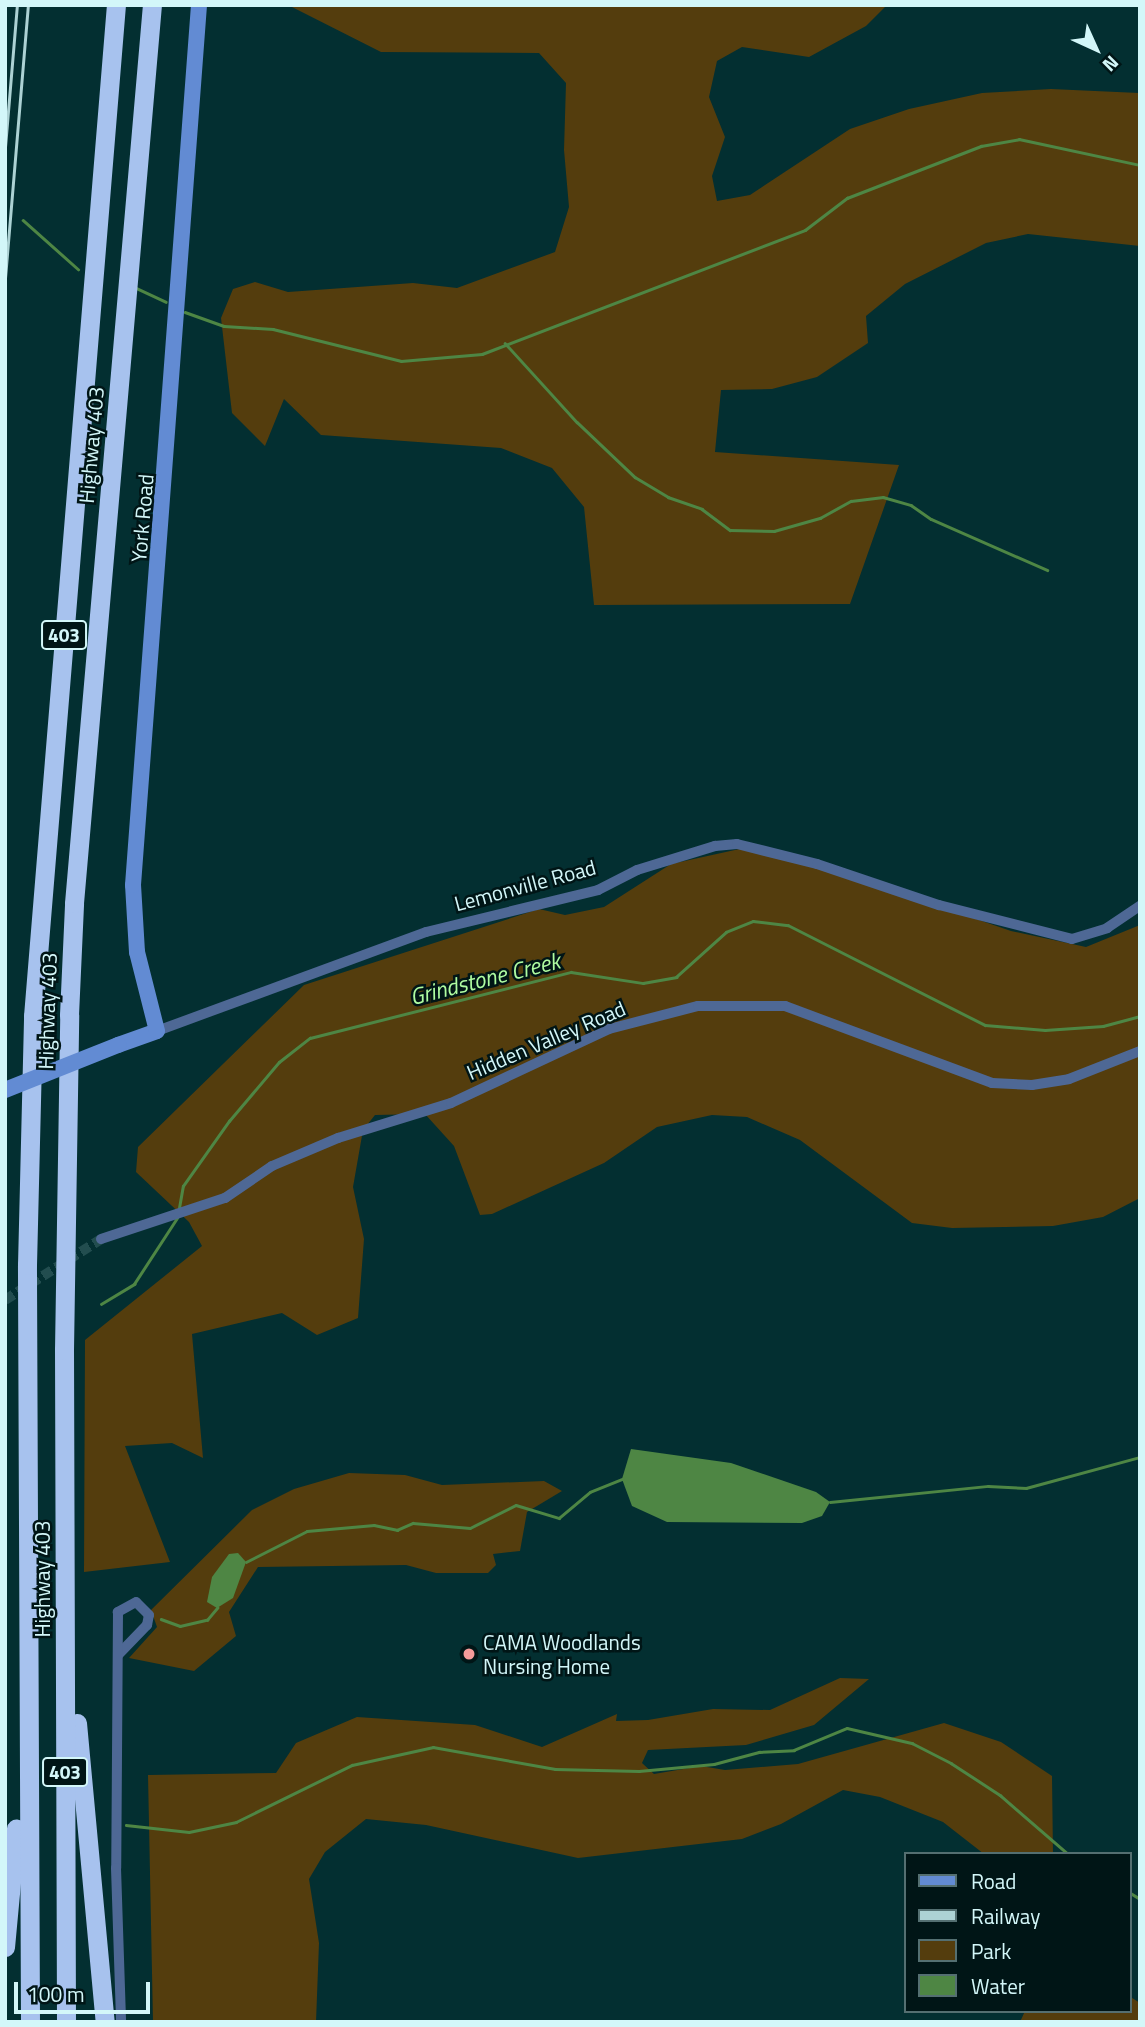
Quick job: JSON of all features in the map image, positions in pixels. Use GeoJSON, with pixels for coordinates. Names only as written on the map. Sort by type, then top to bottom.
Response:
{"type":"FeatureCollection","features":[{"type":"Feature","properties":{"kind":"highway","name":"Highway 403"},"geometry":{"type":"LineString","coordinates":[[30,2022],[27,1667],[33,1016],[116,5]]}},
{"type":"Feature","properties":{"kind":"highway","name":"Highway 403"},"geometry":{"type":"LineString","coordinates":[[66,2022],[66,1130],[74,903],[152,5]]}},
{"type":"Feature","properties":{"kind":"highway"},"geometry":{"type":"LineString","coordinates":[[64,1523],[78,1741],[105,2022]]}},
{"type":"Feature","properties":{"kind":"highway"},"geometry":{"type":"LineString","coordinates":[[5,1947],[27,1667]]}},
{"type":"Feature","properties":{"kind":"street","name":"York Road"},"geometry":{"type":"LineString","coordinates":[[156,1031],[137,952],[133,885],[200,5]]}},
{"type":"Feature","properties":{"kind":"street","name":"Lemonville Road"},"geometry":{"type":"LineString","coordinates":[[5,1090],[118,1045],[426,932],[598,890],[637,870],[715,846],[737,844],[817,864],[939,905],[1072,939],[1107,928],[1140,906]]}},
{"type":"Feature","properties":{"kind":"street","name":"Hidden Valley Road"},"geometry":{"type":"LineString","coordinates":[[100,1239],[225,1198],[272,1166],[338,1138],[451,1103],[609,1029],[698,1006],[785,1006],[933,1065],[992,1083],[1032,1086],[1069,1079],[1140,1051]]}},
{"type":"Feature","properties":{"kind":"street"},"geometry":{"type":"LineString","coordinates":[[118,1655],[147,1625],[149,1615],[136,1602],[118,1612],[116,1868],[121,2022]]}},
{"type":"Feature","properties":{"kind":"green space"},"geometry":{"type":"Polygon","coordinates":[[[288,5],[887,5],[866,26],[809,57],[742,47],[717,61],[709,97],[725,137],[712,176],[717,201],[750,195],[850,129],[909,109],[982,93],[1051,89],[1139,93],[1140,246],[1028,234],[986,243],[905,284],[866,316],[868,343],[817,377],[772,389],[721,390],[715,452],[899,465],[850,604],[594,605],[584,507],[552,468],[501,448],[321,435],[284,399],[265,446],[232,413],[221,318],[233,289],[255,282],[288,292],[413,283],[457,288],[555,252],[569,207],[564,150],[566,83],[539,53],[381,52],[288,5]]]}},
{"type":"Feature","properties":{"kind":"green space"},"geometry":{"type":"Polygon","coordinates":[[[744,848],[790,855],[1011,931],[1086,947],[1140,925],[1140,1198],[1103,1217],[1053,1226],[952,1228],[912,1223],[800,1140],[747,1117],[712,1115],[657,1127],[604,1163],[492,1214],[480,1215],[454,1146],[425,1114],[375,1115],[363,1130],[353,1187],[364,1239],[358,1318],[317,1335],[282,1313],[192,1334],[203,1458],[172,1443],[125,1446],[170,1562],[84,1572],[85,1340],[202,1246],[189,1222],[136,1172],[138,1147],[304,985],[539,909],[565,915],[604,907],[671,864],[744,848]]]}},
{"type":"Feature","properties":{"kind":"green space"},"geometry":{"type":"Polygon","coordinates":[[[349,1473],[405,1475],[442,1485],[544,1481],[562,1491],[527,1512],[520,1551],[493,1554],[496,1565],[488,1573],[436,1573],[406,1565],[258,1567],[229,1612],[236,1636],[194,1671],[129,1658],[157,1627],[151,1610],[252,1510],[294,1489],[349,1473]]]}},
{"type":"Feature","properties":{"kind":"green space"},"geometry":{"type":"Polygon","coordinates":[[[840,1678],[869,1679],[814,1725],[746,1745],[648,1750],[642,1763],[654,1774],[701,1766],[725,1770],[798,1764],[944,1723],[1001,1742],[1052,1776],[1053,1852],[981,1852],[943,1822],[880,1797],[843,1790],[781,1824],[742,1839],[578,1858],[426,1825],[366,1819],[325,1852],[309,1879],[319,1943],[316,2022],[153,2022],[148,1775],[276,1773],[296,1743],[357,1717],[475,1725],[542,1747],[617,1714],[616,1721],[648,1720],[713,1709],[770,1710],[840,1678]]]}},
{"type":"Feature","properties":{"kind":"green space"},"geometry":{"type":"Polygon","coordinates":[[[1131,1997],[1140,2003],[1140,2022],[1020,2022],[1024,2013],[1131,2013],[1131,1997]]]}},
{"type":"Feature","properties":{"kind":"water"},"geometry":{"type":"Polygon","coordinates":[[[631,1449],[731,1463],[816,1492],[830,1502],[822,1516],[802,1523],[667,1522],[632,1506],[622,1479],[631,1449]]]}},
{"type":"Feature","properties":{"kind":"water"},"geometry":{"type":"Polygon","coordinates":[[[238,1553],[246,1562],[233,1598],[217,1608],[207,1602],[212,1577],[229,1554],[238,1553]]]}},
{"type":"Feature","properties":{"kind":"waterway"},"geometry":{"type":"LineString","coordinates":[[185,312],[224,326],[273,329],[401,361],[482,354],[805,230],[847,198],[981,146],[1019,139],[1140,165]]}},
{"type":"Feature","properties":{"kind":"waterway"},"geometry":{"type":"LineString","coordinates":[[23,220],[78,269]]}},
{"type":"Feature","properties":{"kind":"waterway"},"geometry":{"type":"LineString","coordinates":[[134,287],[166,302]]}},
{"type":"Feature","properties":{"kind":"waterway"},"geometry":{"type":"LineString","coordinates":[[505,343],[577,422],[635,477],[668,497],[702,509],[730,530],[774,531],[820,518],[851,501],[883,497],[911,505],[931,519],[1047,570]]}},
{"type":"Feature","properties":{"kind":"waterway","name":"Grindstone Creek"},"geometry":{"type":"LineString","coordinates":[[179,1208],[183,1186],[229,1121],[279,1062],[310,1038],[571,972],[643,983],[676,977],[726,932],[753,921],[788,925],[985,1025],[1045,1030],[1103,1026],[1140,1016]]}},
{"type":"Feature","properties":{"kind":"waterway","name":"Grindstone Creek"},"geometry":{"type":"LineString","coordinates":[[101,1304],[134,1284],[177,1218]]}},
{"type":"Feature","properties":{"kind":"waterway"},"geometry":{"type":"LineString","coordinates":[[830,1502],[988,1486],[1026,1488],[1140,1457]]}},
{"type":"Feature","properties":{"kind":"waterway"},"geometry":{"type":"LineString","coordinates":[[246,1562],[307,1531],[374,1525],[397,1530],[413,1523],[470,1528],[516,1505],[559,1518],[590,1492],[622,1479]]}},
{"type":"Feature","properties":{"kind":"waterway"},"geometry":{"type":"LineString","coordinates":[[161,1619],[180,1626],[207,1620],[217,1608]]}},
{"type":"Feature","properties":{"kind":"waterway"},"geometry":{"type":"LineString","coordinates":[[126,1825],[189,1832],[236,1822],[352,1765],[433,1747],[555,1769],[639,1771],[714,1764],[759,1752],[794,1750],[847,1728],[912,1743],[951,1763],[1000,1795],[1066,1852]]}},
{"type":"Feature","properties":{"kind":"waterway"},"geometry":{"type":"LineString","coordinates":[[1131,1893],[1140,1899]]}},
{"type":"Feature","properties":{"kind":"tunnel"},"geometry":{"type":"LineString","coordinates":[[5,1300],[101,1239]]}},
{"type":"Feature","properties":{"kind":"railway"},"geometry":{"type":"LineString","coordinates":[[5,147],[17,5]]}},
{"type":"Feature","properties":{"kind":"railway"},"geometry":{"type":"LineString","coordinates":[[5,278],[28,5]]}},
{"type":"Feature","properties":{"kind":"place","name":"CAMA Woodlands Nursing Home"},"geometry":{"type":"Point","coordinates":[469,1654]}}]}
